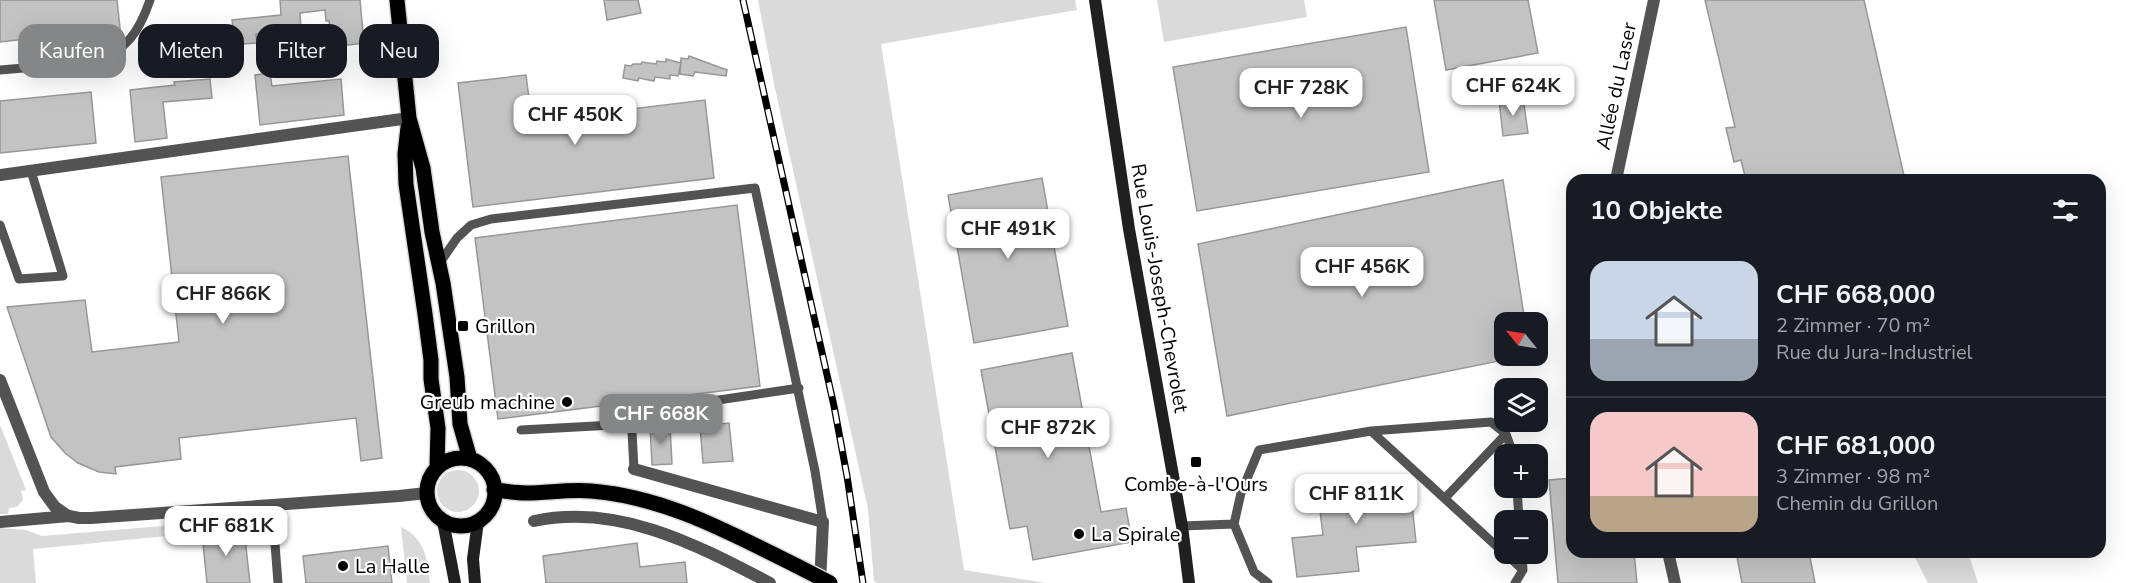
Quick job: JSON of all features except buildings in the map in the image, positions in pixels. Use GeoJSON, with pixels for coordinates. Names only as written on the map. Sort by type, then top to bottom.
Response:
{"type":"FeatureCollection","features":[{"type":"Feature","properties":{"kind":"main road"},"geometry":{"type":"LineString","coordinates":[[396,0],[409,118],[423,168],[457,377],[460,424],[470,459]]}},
{"type":"Feature","properties":{"kind":"main road","name":"Rue Louis-Joseph-Chevrolet"},"geometry":{"type":"LineString","coordinates":[[1095,0],[1130,229],[1182,526],[1189,583]]}},
{"type":"Feature","properties":{"kind":"main road"},"geometry":{"type":"LineString","coordinates":[[409,118],[405,154],[406,184],[431,360],[431,379],[438,428],[437,468]]}},
{"type":"Feature","properties":{"kind":"main road"},"geometry":{"type":"LineString","coordinates":[[456,458],[470,459],[487,471],[491,477],[494,490],[492,505],[478,521],[464,526],[450,524],[433,512],[427,493],[429,479],[443,463],[456,458]]}},
{"type":"Feature","properties":{"kind":"main road"},"geometry":{"type":"LineString","coordinates":[[494,490],[525,493],[575,490],[601,492],[658,503],[704,520],[830,583]]}},
{"type":"Feature","properties":{"kind":"main road"},"geometry":{"type":"LineString","coordinates":[[443,521],[455,583]]}},
{"type":"Feature","properties":{"kind":"main road"},"geometry":{"type":"LineString","coordinates":[[476,583],[473,559],[478,521]]}},
{"type":"Feature","properties":{"kind":"street","name":"Allée du Laser"},"geometry":{"type":"LineString","coordinates":[[1617,174],[1654,0]]}},
{"type":"Feature","properties":{"kind":"street"},"geometry":{"type":"LineString","coordinates":[[0,175],[409,118]]}},
{"type":"Feature","properties":{"kind":"street"},"geometry":{"type":"LineString","coordinates":[[0,380],[44,492],[55,507],[69,516]]}},
{"type":"Feature","properties":{"kind":"street"},"geometry":{"type":"LineString","coordinates":[[634,469],[823,522],[820,583]]}},
{"type":"Feature","properties":{"kind":"street"},"geometry":{"type":"LineString","coordinates":[[0,522],[427,493]]}},
{"type":"Feature","properties":{"kind":"street"},"geometry":{"type":"LineString","coordinates":[[534,520],[557,516],[584,516],[642,526],[707,550],[770,583]]}},
{"type":"Feature","properties":{"kind":"street"},"geometry":{"type":"LineString","coordinates":[[1669,558],[1675,583]]}},
{"type":"Feature","properties":{"kind":"lane"},"geometry":{"type":"LineString","coordinates":[[0,70],[94,62],[109,57],[135,33],[150,0]]}},
{"type":"Feature","properties":{"kind":"lane"},"geometry":{"type":"LineString","coordinates":[[0,225],[19,279],[63,276],[31,171]]}},
{"type":"Feature","properties":{"kind":"lane"},"geometry":{"type":"LineString","coordinates":[[439,264],[457,238],[471,225],[491,219],[756,188],[815,471],[823,522]]}},
{"type":"Feature","properties":{"kind":"lane"},"geometry":{"type":"LineString","coordinates":[[634,469],[631,413],[798,388]]}},
{"type":"Feature","properties":{"kind":"lane"},"geometry":{"type":"LineString","coordinates":[[1268,583],[1254,572],[1234,524],[1242,493],[1259,450],[1371,431],[1491,422],[1506,434],[1510,444]]}},
{"type":"Feature","properties":{"kind":"lane"},"geometry":{"type":"LineString","coordinates":[[521,430],[632,424]]}},
{"type":"Feature","properties":{"kind":"lane"},"geometry":{"type":"LineString","coordinates":[[1371,431],[1494,543]]}},
{"type":"Feature","properties":{"kind":"lane"},"geometry":{"type":"LineString","coordinates":[[1445,498],[1506,434]]}},
{"type":"Feature","properties":{"kind":"lane"},"geometry":{"type":"LineString","coordinates":[[272,505],[278,583]]}},
{"type":"Feature","properties":{"kind":"lane"},"geometry":{"type":"LineString","coordinates":[[1182,526],[1234,524]]}},
{"type":"Feature","properties":{"kind":"lane"},"geometry":{"type":"LineString","coordinates":[[1517,564],[1523,570]]}},
{"type":"Feature","properties":{"kind":"lane"},"geometry":{"type":"LineString","coordinates":[[1515,583],[1523,570],[1523,564]]}},
{"type":"Feature","properties":{"kind":"shaded area"},"geometry":{"type":"Polygon","coordinates":[[[758,0],[1075,0],[1077,10],[881,44],[964,570],[1046,583],[877,583],[874,581],[868,509],[774,84],[758,0]]]}},
{"type":"Feature","properties":{"kind":"shaded area"},"geometry":{"type":"Polygon","coordinates":[[[1157,0],[1304,0],[1307,17],[1164,42],[1157,0]]]}},
{"type":"Feature","properties":{"kind":"shaded area"},"geometry":{"type":"Polygon","coordinates":[[[0,425],[26,490],[21,491],[23,500],[17,507],[9,508],[8,514],[0,514],[0,425]]]}},
{"type":"Feature","properties":{"kind":"shaded area"},"geometry":{"type":"Polygon","coordinates":[[[458,470],[466,471],[473,476],[478,483],[478,499],[473,506],[466,511],[458,512],[450,511],[443,506],[438,499],[437,491],[438,483],[443,476],[450,471],[458,470]]]}},
{"type":"Feature","properties":{"kind":"shaded area"},"geometry":{"type":"Polygon","coordinates":[[[187,524],[187,534],[33,549],[36,583],[0,583],[0,528],[26,530],[42,536],[187,524]]]}},
{"type":"Feature","properties":{"kind":"shaded area"},"geometry":{"type":"Polygon","coordinates":[[[401,527],[416,537],[424,550],[430,583],[407,583],[401,527]]]}},
{"type":"Feature","properties":{"kind":"shaded area"},"geometry":{"type":"Polygon","coordinates":[[[1915,558],[1970,558],[1978,583],[1928,583],[1915,558]]]}},
{"type":"Feature","properties":{"kind":"railway"},"geometry":{"type":"LineString","coordinates":[[743,0],[834,406],[863,583]]}},
{"type":"Feature","properties":{"kind":"place","name":"Grillon"},"geometry":{"type":"Point","coordinates":[463,326]}},
{"type":"Feature","properties":{"kind":"place","name":"Greub machine"},"geometry":{"type":"Point","coordinates":[567,402]}},
{"type":"Feature","properties":{"kind":"place","name":"Combe-à-l'Ours"},"geometry":{"type":"Point","coordinates":[1196,462]}},
{"type":"Feature","properties":{"kind":"place","name":"La Spirale"},"geometry":{"type":"Point","coordinates":[1079,534]}},
{"type":"Feature","properties":{"kind":"place","name":"La Halle"},"geometry":{"type":"Point","coordinates":[343,566]}}]}
